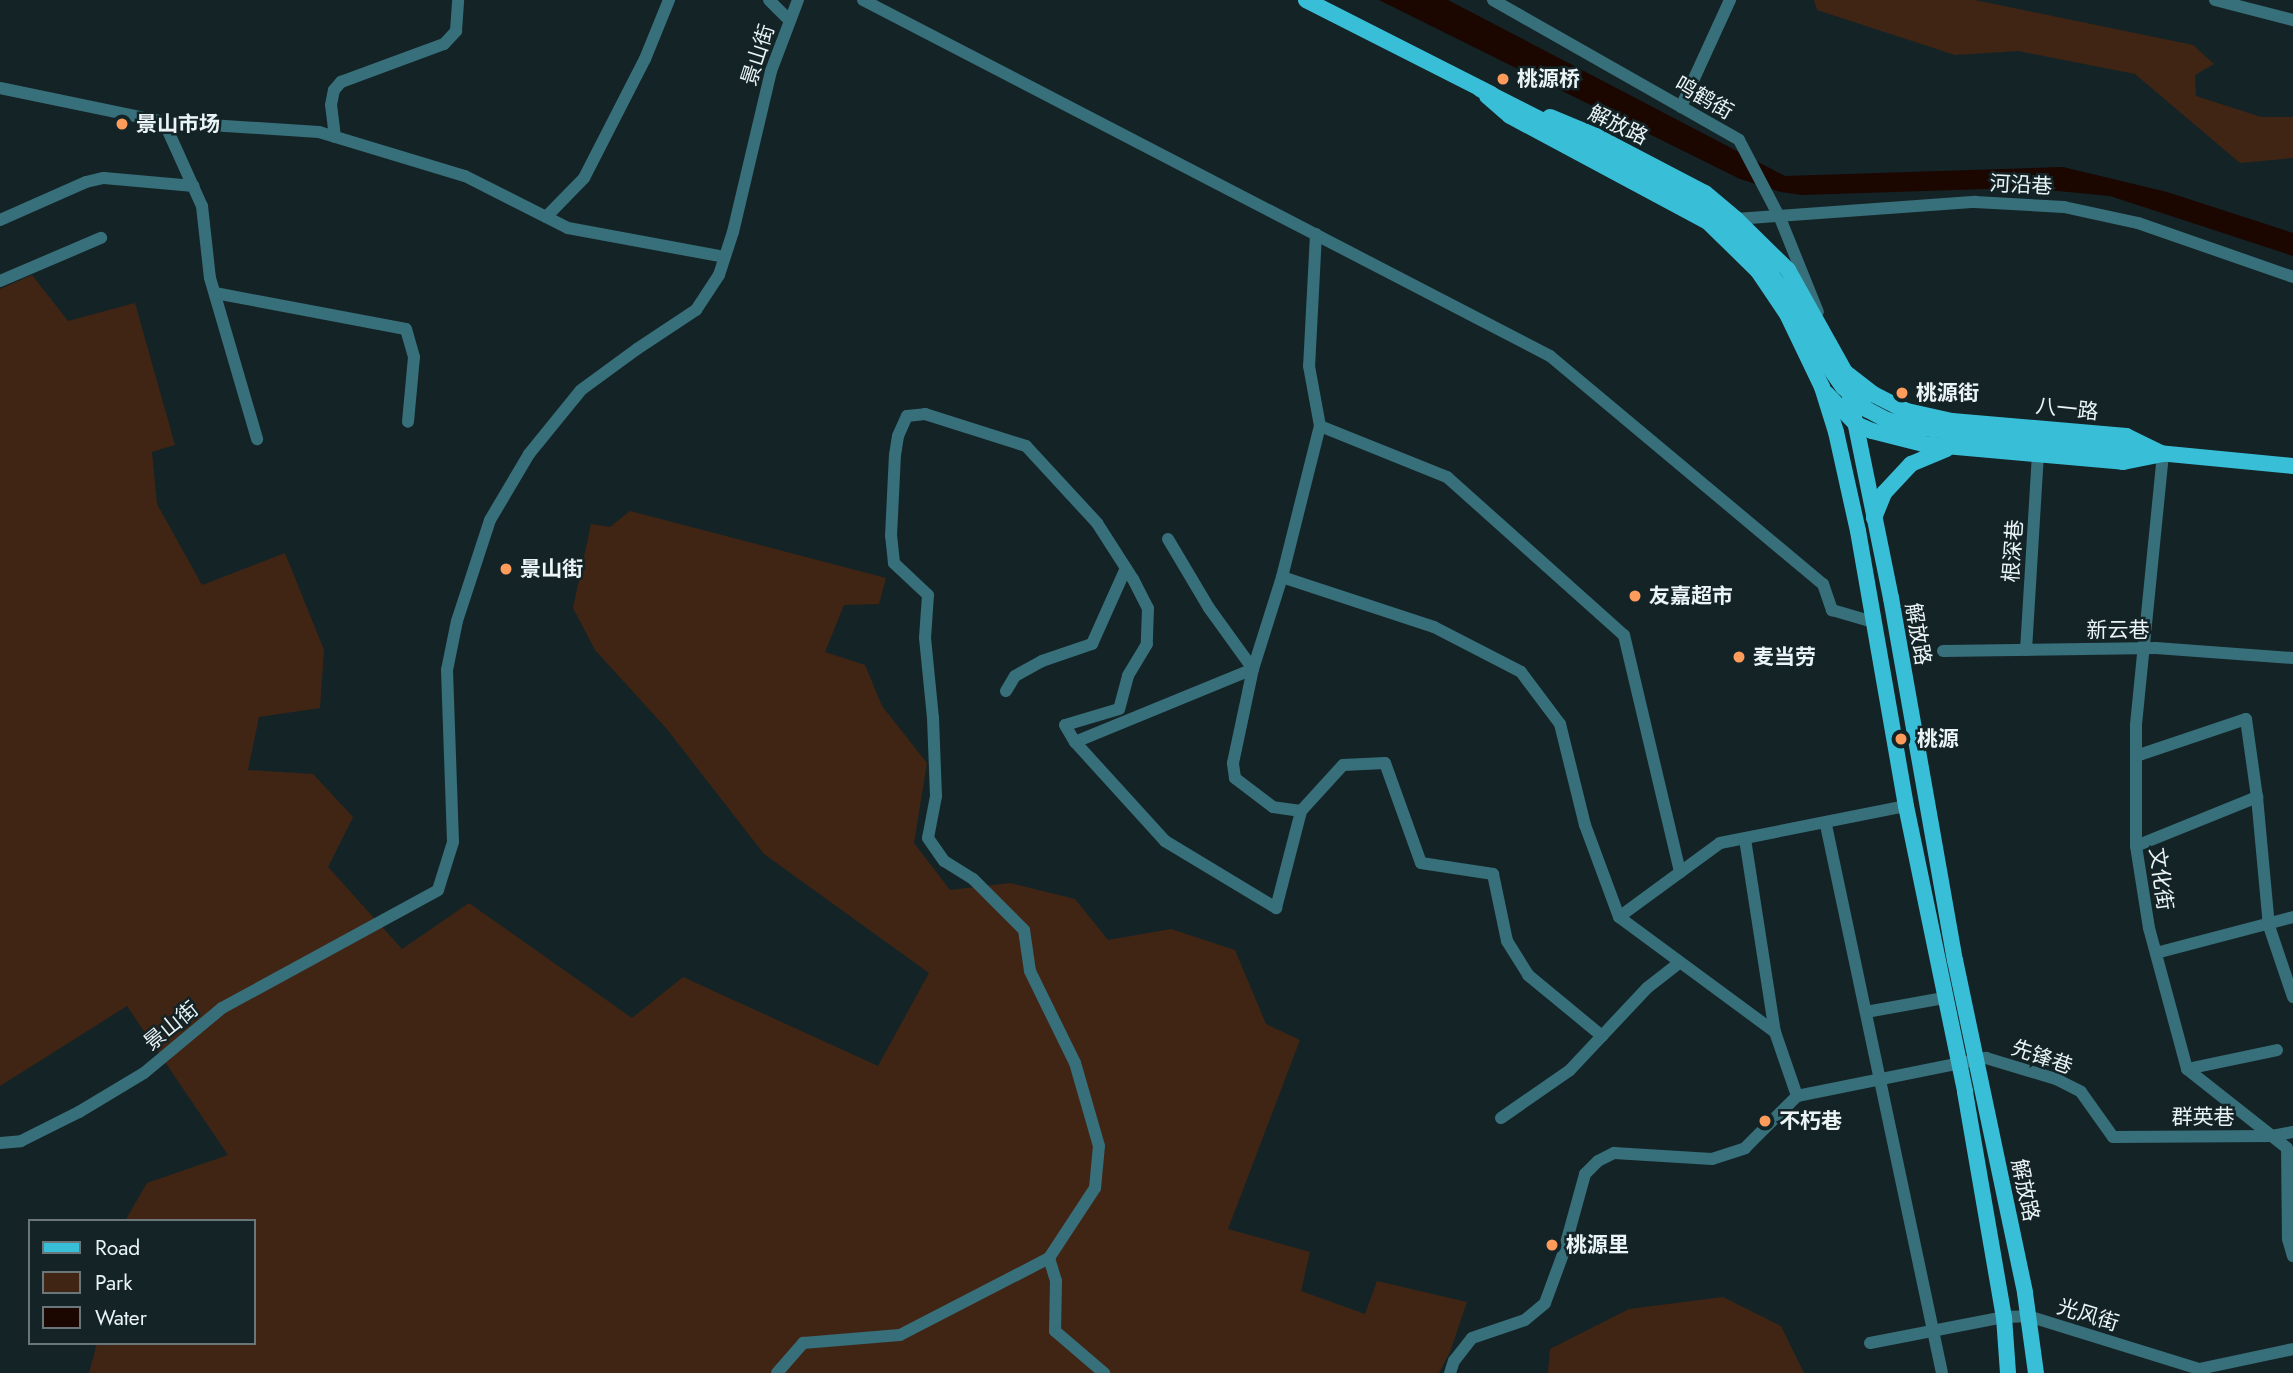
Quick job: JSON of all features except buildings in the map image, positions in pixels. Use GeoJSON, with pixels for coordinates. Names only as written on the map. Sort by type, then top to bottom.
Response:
{"type":"FeatureCollection","features":[{"type":"Feature","properties":{"kind":"main road","name":"解放路"},"geometry":{"type":"LineString","coordinates":[[1307,0],[1480,89],[1595,135],[1705,193],[1788,270],[1830,342],[1845,372],[1856,424],[1955,960],[2028,1316],[2036,1373]]}},
{"type":"Feature","properties":{"kind":"main road","name":"解放路"},"geometry":{"type":"LineString","coordinates":[[1480,89],[1510,116],[1708,222],[1758,271],[1787,314],[1822,387],[1846,475],[1906,806],[1959,1064],[2004,1317],[2008,1373]]}},
{"type":"Feature","properties":{"kind":"main road"},"geometry":{"type":"LineString","coordinates":[[1480,89],[1599,149],[1677,193],[1724,225],[1757,256],[1779,285],[1843,387],[1868,410],[1914,427],[2163,454]]}},
{"type":"Feature","properties":{"kind":"main road","name":"八一路"},"geometry":{"type":"LineString","coordinates":[[1845,372],[1873,394],[1907,411],[1952,421],[2126,436],[2163,454],[2293,466]]}},
{"type":"Feature","properties":{"kind":"main road"},"geometry":{"type":"LineString","coordinates":[[1822,387],[1856,424],[1892,437],[1956,447],[2123,462],[2163,454]]}},
{"type":"Feature","properties":{"kind":"main road"},"geometry":{"type":"LineString","coordinates":[[1846,475],[1846,446],[1856,424],[1873,419],[1952,421]]}},
{"type":"Feature","properties":{"kind":"main road"},"geometry":{"type":"LineString","coordinates":[[1874,518],[1884,494],[1911,464],[1933,452],[1956,447]]}},
{"type":"Feature","properties":{"kind":"street"},"geometry":{"type":"LineString","coordinates":[[335,137],[331,105],[334,90],[341,82],[444,44],[456,30],[458,0]]}},
{"type":"Feature","properties":{"kind":"street"},"geometry":{"type":"LineString","coordinates":[[546,217],[584,178],[645,59],[669,0]]}},
{"type":"Feature","properties":{"kind":"street"},"geometry":{"type":"LineString","coordinates":[[769,0],[789,20]]}},
{"type":"Feature","properties":{"kind":"street","name":"景山街"},"geometry":{"type":"LineString","coordinates":[[0,1143],[21,1141],[79,1112],[144,1073],[222,1008],[438,890],[453,842],[447,670],[457,621],[489,520],[529,454],[581,390],[696,310],[719,275],[771,71],[798,0]]}},
{"type":"Feature","properties":{"kind":"street"},"geometry":{"type":"LineString","coordinates":[[863,0],[1550,356],[1823,584],[1832,610],[1873,622]]}},
{"type":"Feature","properties":{"kind":"street","name":"鸣鹤街"},"geometry":{"type":"LineString","coordinates":[[1493,0],[1739,140],[1780,218],[1830,342]]}},
{"type":"Feature","properties":{"kind":"street"},"geometry":{"type":"LineString","coordinates":[[1681,107],[1730,0]]}},
{"type":"Feature","properties":{"kind":"street"},"geometry":{"type":"LineString","coordinates":[[2215,0],[2293,20]]}},
{"type":"Feature","properties":{"kind":"street"},"geometry":{"type":"LineString","coordinates":[[0,88],[164,122],[319,132],[465,176],[568,228],[724,257]]}},
{"type":"Feature","properties":{"kind":"street"},"geometry":{"type":"LineString","coordinates":[[164,122],[202,206],[215,293],[257,439]]}},
{"type":"Feature","properties":{"kind":"street"},"geometry":{"type":"LineString","coordinates":[[0,219],[86,182],[104,178],[194,186]]}},
{"type":"Feature","properties":{"kind":"street","name":"河沿巷"},"geometry":{"type":"LineString","coordinates":[[1736,219],[1780,218],[1975,202],[2064,207],[2138,223],[2293,277]]}},
{"type":"Feature","properties":{"kind":"street"},"geometry":{"type":"LineString","coordinates":[[1301,811],[1273,807],[1235,778],[1233,763],[1253,669],[1282,577],[1320,426],[1309,366],[1316,234]]}},
{"type":"Feature","properties":{"kind":"street"},"geometry":{"type":"LineString","coordinates":[[0,281],[101,238]]}},
{"type":"Feature","properties":{"kind":"street"},"geometry":{"type":"LineString","coordinates":[[215,293],[406,329],[414,357],[408,422]]}},
{"type":"Feature","properties":{"kind":"street"},"geometry":{"type":"LineString","coordinates":[[777,1373],[803,1343],[900,1335],[1049,1258],[1095,1188],[1099,1146],[1075,1063],[1030,971],[1024,930],[973,879],[944,861],[928,838],[936,796],[933,718],[925,638],[928,595],[894,563],[891,536],[895,455],[898,436],[907,416],[925,414],[1026,446],[1097,523],[1126,568],[1147,608],[1147,644],[1128,676],[1119,709],[1065,725],[1075,742],[1165,841],[1276,908],[1301,811],[1343,765],[1385,763],[1421,863],[1493,874],[1507,941],[1528,975],[1602,1036]]}},
{"type":"Feature","properties":{"kind":"street"},"geometry":{"type":"LineString","coordinates":[[1320,426],[1447,477],[1625,635],[1680,872]]}},
{"type":"Feature","properties":{"kind":"street","name":"文化街"},"geometry":{"type":"LineString","coordinates":[[2163,454],[2143,648],[2136,756],[2136,846],[2156,953],[2187,1069]]}},
{"type":"Feature","properties":{"kind":"street","name":"根深巷"},"geometry":{"type":"LineString","coordinates":[[2026,650],[2038,455]]}},
{"type":"Feature","properties":{"kind":"street"},"geometry":{"type":"LineString","coordinates":[[1168,539],[1209,608],[1253,669]]}},
{"type":"Feature","properties":{"kind":"street"},"geometry":{"type":"LineString","coordinates":[[1006,691],[1015,676],[1042,661],[1092,644],[1126,568]]}},
{"type":"Feature","properties":{"kind":"street"},"geometry":{"type":"LineString","coordinates":[[1282,577],[1434,627],[1521,672],[1560,724],[1585,825],[1619,916],[1775,1032]]}},
{"type":"Feature","properties":{"kind":"street","name":"新云巷"},"geometry":{"type":"LineString","coordinates":[[1943,651],[2143,648],[2293,658]]}},
{"type":"Feature","properties":{"kind":"street"},"geometry":{"type":"LineString","coordinates":[[1075,742],[1253,669]]}},
{"type":"Feature","properties":{"kind":"street"},"geometry":{"type":"LineString","coordinates":[[2136,756],[2246,719],[2257,797],[2269,926],[2293,997]]}},
{"type":"Feature","properties":{"kind":"street"},"geometry":{"type":"LineString","coordinates":[[2136,846],[2257,797]]}},
{"type":"Feature","properties":{"kind":"street"},"geometry":{"type":"LineString","coordinates":[[1619,916],[1720,843],[1826,825],[1906,806]]}},
{"type":"Feature","properties":{"kind":"street"},"geometry":{"type":"LineString","coordinates":[[1826,825],[1942,1373]]}},
{"type":"Feature","properties":{"kind":"street"},"geometry":{"type":"LineString","coordinates":[[1745,839],[1775,1032],[1797,1097]]}},
{"type":"Feature","properties":{"kind":"street"},"geometry":{"type":"LineString","coordinates":[[2156,953],[2269,926],[2293,917]]}},
{"type":"Feature","properties":{"kind":"street"},"geometry":{"type":"LineString","coordinates":[[1501,1118],[1570,1070],[1647,988],[1679,963]]}},
{"type":"Feature","properties":{"kind":"street"},"geometry":{"type":"LineString","coordinates":[[1866,1012],[1944,998]]}},
{"type":"Feature","properties":{"kind":"street"},"geometry":{"type":"LineString","coordinates":[[2187,1069],[2277,1050]]}},
{"type":"Feature","properties":{"kind":"street","name":"先锋巷"},"geometry":{"type":"LineString","coordinates":[[1976,1059],[1986,1058],[2056,1079],[2081,1092],[2113,1137]]}},
{"type":"Feature","properties":{"kind":"street"},"geometry":{"type":"LineString","coordinates":[[1450,1373],[1454,1361],[1472,1338],[1525,1320],[1545,1303],[1563,1254],[1585,1174],[1598,1161],[1614,1153],[1712,1159],[1745,1148],[1797,1097],[1881,1082],[1976,1059]]}},
{"type":"Feature","properties":{"kind":"street"},"geometry":{"type":"LineString","coordinates":[[2187,1069],[2287,1148],[2288,1239],[2293,1256]]}},
{"type":"Feature","properties":{"kind":"street","name":"群英巷"},"geometry":{"type":"LineString","coordinates":[[2113,1137],[2272,1136],[2293,1132]]}},
{"type":"Feature","properties":{"kind":"street"},"geometry":{"type":"LineString","coordinates":[[1049,1258],[1056,1280],[1055,1331],[1104,1373]]}},
{"type":"Feature","properties":{"kind":"street","name":"光风街"},"geometry":{"type":"LineString","coordinates":[[1870,1343],[2004,1317],[2028,1316],[2198,1371],[2293,1349]]}},
{"type":"Feature","properties":{"kind":"green space"},"geometry":{"type":"Polygon","coordinates":[[[1814,0],[1975,0],[2193,45],[2214,64],[2195,75],[2196,96],[2261,117],[2293,117],[2293,158],[2240,163],[2135,74],[2018,51],[1955,55],[1817,10],[1814,0]]]}},
{"type":"Feature","properties":{"kind":"green space"},"geometry":{"type":"Polygon","coordinates":[[[32,275],[68,321],[135,303],[175,445],[152,452],[157,504],[202,585],[285,553],[324,650],[320,708],[259,717],[248,770],[313,774],[353,817],[328,867],[402,949],[469,903],[632,1018],[683,977],[878,1066],[929,973],[764,854],[666,728],[595,650],[573,608],[591,524],[610,527],[630,511],[886,578],[879,604],[844,605],[825,652],[865,665],[882,706],[927,763],[914,843],[950,890],[1010,883],[1075,899],[1108,940],[1171,929],[1235,950],[1266,1024],[1300,1040],[1228,1229],[1310,1252],[1301,1291],[1365,1314],[1377,1281],[1467,1302],[1450,1352],[1439,1373],[89,1373],[96,1345],[256,1345],[256,1219],[126,1219],[147,1183],[228,1155],[127,1006],[0,1086],[0,289],[32,275]]]}},
{"type":"Feature","properties":{"kind":"green space"},"geometry":{"type":"Polygon","coordinates":[[[1723,1297],[1781,1326],[1804,1373],[1548,1373],[1550,1349],[1629,1309],[1723,1297]]]}},
{"type":"Feature","properties":{"kind":"water"},"geometry":{"type":"Polygon","coordinates":[[[1379,0],[1448,0],[1785,176],[2063,167],[2167,192],[2293,233],[2293,256],[2110,196],[1985,189],[1802,195],[1781,192],[1740,179],[1379,0]]]}},
{"type":"Feature","properties":{"kind":"place","name":"桃源桥"},"geometry":{"type":"Point","coordinates":[1503,79]}},
{"type":"Feature","properties":{"kind":"place","name":"景山市场"},"geometry":{"type":"Point","coordinates":[122,124]}},
{"type":"Feature","properties":{"kind":"place","name":"桃源街"},"geometry":{"type":"Point","coordinates":[1902,393]}},
{"type":"Feature","properties":{"kind":"place","name":"景山街"},"geometry":{"type":"Point","coordinates":[506,569]}},
{"type":"Feature","properties":{"kind":"place","name":"友嘉超市"},"geometry":{"type":"Point","coordinates":[1635,596]}},
{"type":"Feature","properties":{"kind":"place","name":"麦当劳"},"geometry":{"type":"Point","coordinates":[1739,657]}},
{"type":"Feature","properties":{"kind":"place","name":"桃源"},"geometry":{"type":"Point","coordinates":[1901,739]}},
{"type":"Feature","properties":{"kind":"place","name":"不朽巷"},"geometry":{"type":"Point","coordinates":[1765,1121]}},
{"type":"Feature","properties":{"kind":"place","name":"桃源里"},"geometry":{"type":"Point","coordinates":[1552,1245]}}]}
